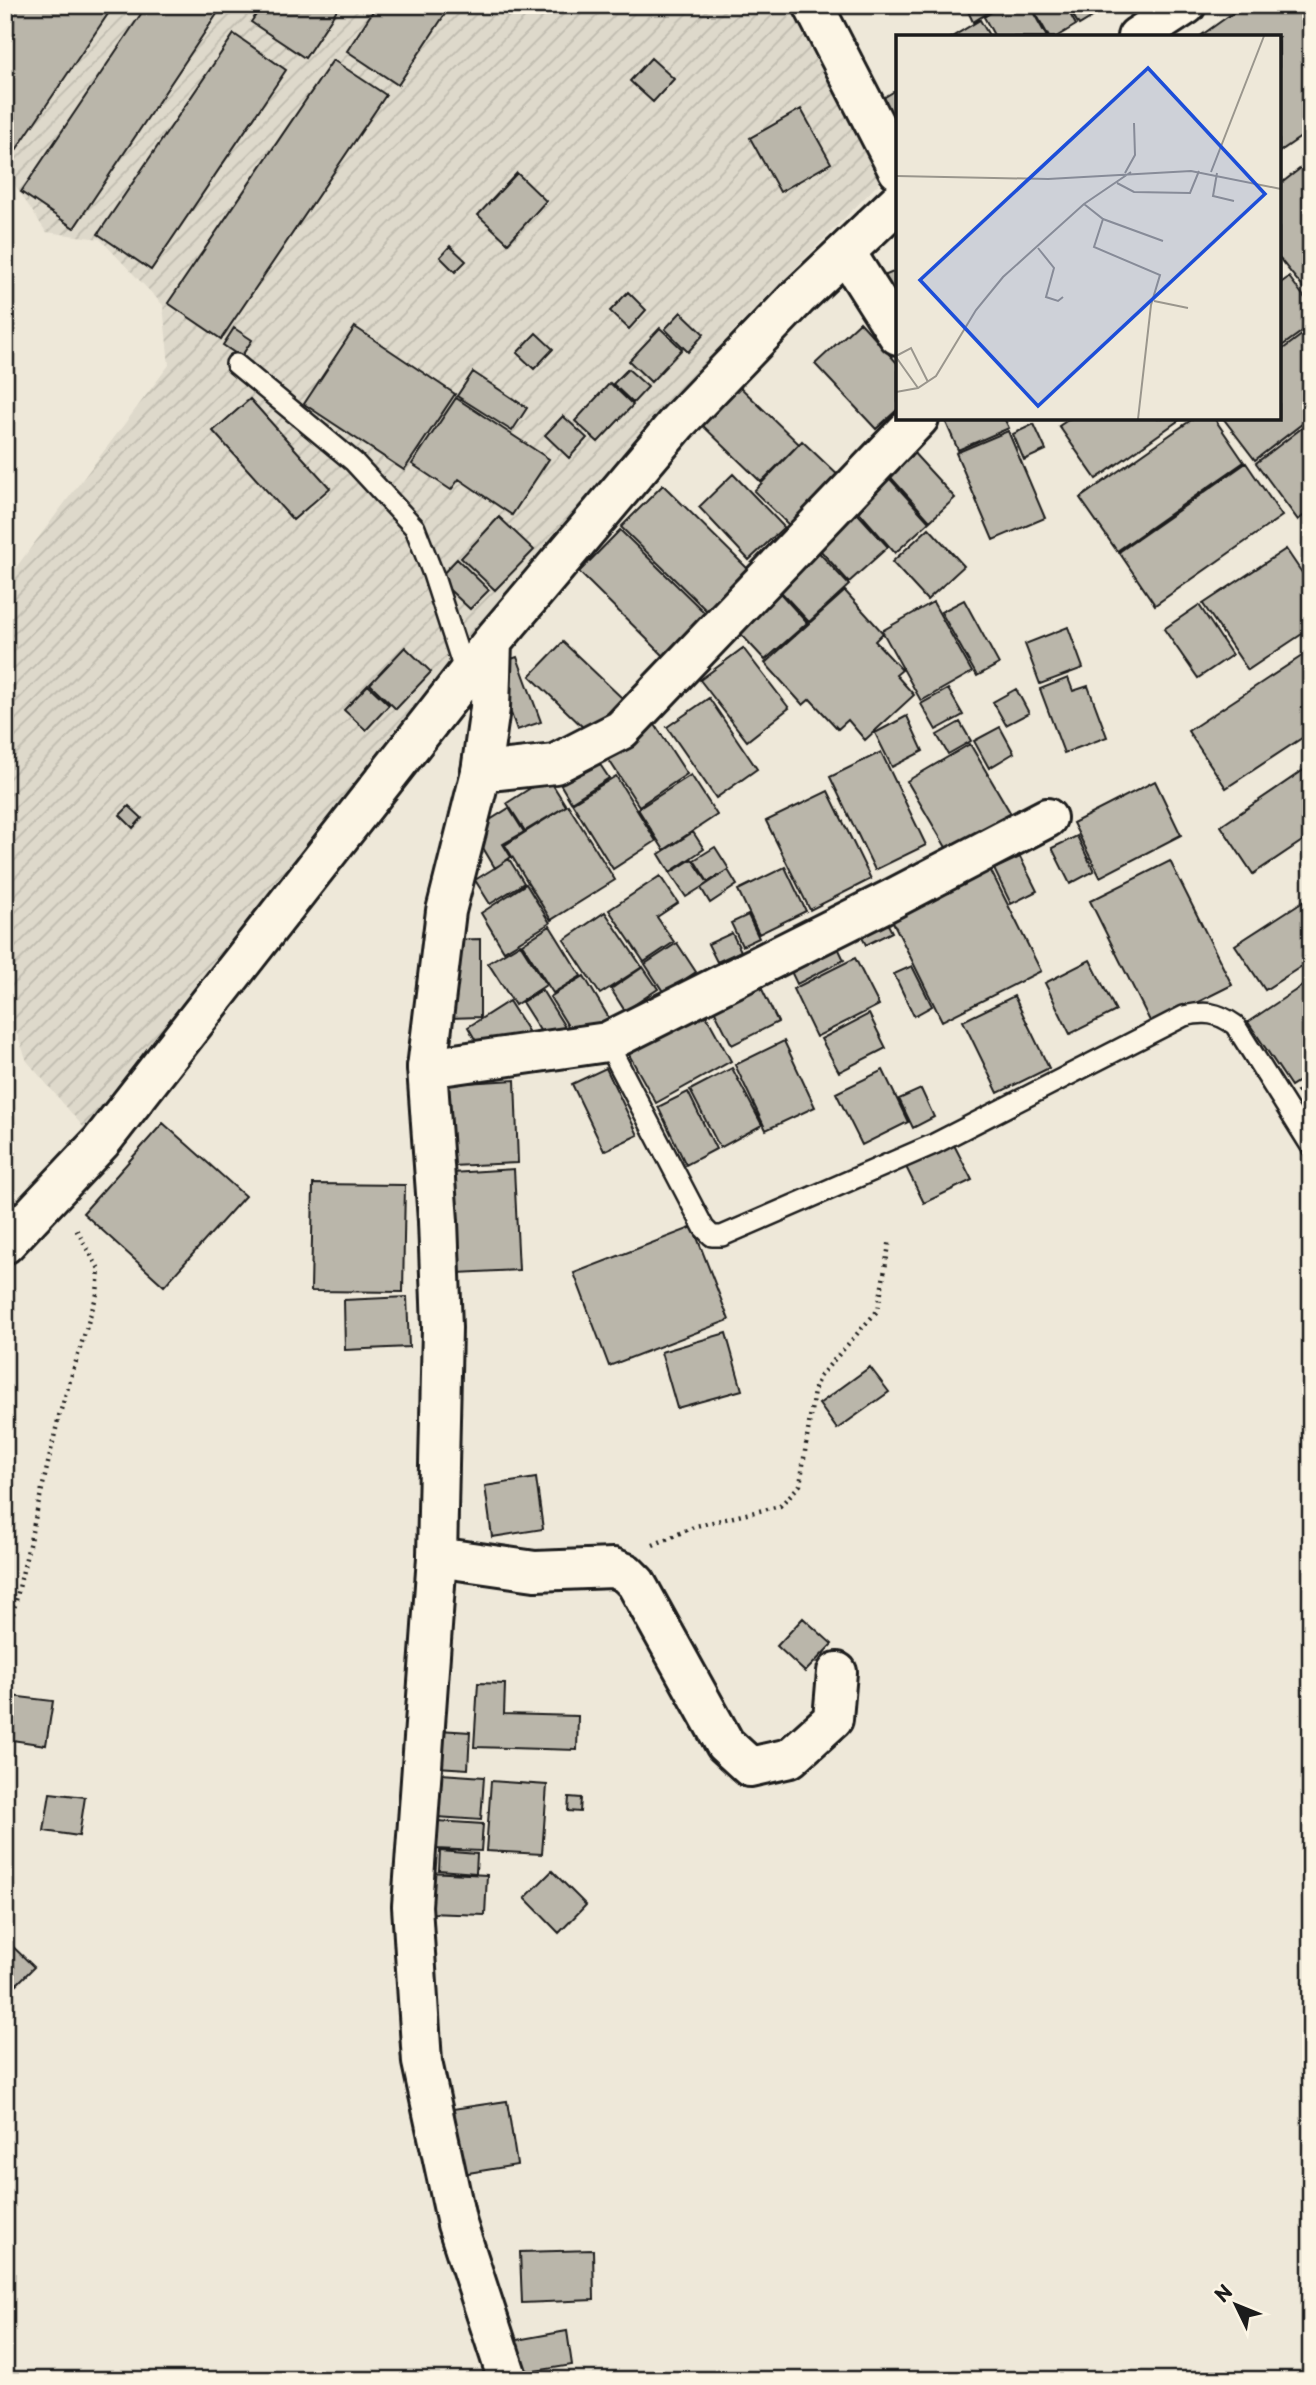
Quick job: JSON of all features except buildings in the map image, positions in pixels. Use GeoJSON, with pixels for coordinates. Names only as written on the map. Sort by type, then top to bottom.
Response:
{"type":"FeatureCollection","features":[{"type":"Feature","properties":{"kind":"street"},"geometry":{"type":"LineString","coordinates":[[813,5],[896,166]]}},
{"type":"Feature","properties":{"kind":"street"},"geometry":{"type":"LineString","coordinates":[[1140,35],[1186,5]]}},
{"type":"Feature","properties":{"kind":"street"},"geometry":{"type":"LineString","coordinates":[[5,1244],[110,1131],[492,642],[677,423],[797,298],[896,204]]}},
{"type":"Feature","properties":{"kind":"street"},"geometry":{"type":"LineString","coordinates":[[846,253],[896,332]]}},
{"type":"Feature","properties":{"kind":"street"},"geometry":{"type":"LineString","coordinates":[[481,772],[555,764],[621,730],[917,420]]}},
{"type":"Feature","properties":{"kind":"street"},"geometry":{"type":"LineString","coordinates":[[492,642],[490,708],[481,772],[446,911],[427,1068],[438,1221],[442,1328],[437,1558],[412,1906],[422,2062],[457,2224],[508,2380]]}},
{"type":"Feature","properties":{"kind":"street"},"geometry":{"type":"LineString","coordinates":[[427,1068],[607,1042],[1047,818]]}},
{"type":"Feature","properties":{"kind":"street"},"geometry":{"type":"LineString","coordinates":[[437,1558],[535,1571],[613,1568],[626,1573],[636,1583],[725,1744],[750,1767],[790,1758],[833,1719],[837,1672]]}},
{"type":"Feature","properties":{"kind":"lane"},"geometry":{"type":"LineString","coordinates":[[236,364],[354,462],[415,528],[466,676]]}},
{"type":"Feature","properties":{"kind":"lane"},"geometry":{"type":"LineString","coordinates":[[607,1042],[705,1228],[712,1236],[722,1236],[934,1144],[1184,1016],[1205,1011],[1222,1015],[1235,1025],[1311,1146]]}},
{"type":"Feature","properties":{"kind":"path"},"geometry":{"type":"LineString","coordinates":[[5,1648],[59,1416],[97,1294],[99,1269],[55,1192]]}},
{"type":"Feature","properties":{"kind":"path"},"geometry":{"type":"LineString","coordinates":[[626,1573],[655,1543],[696,1526],[780,1506],[800,1485],[814,1391],[819,1377],[878,1310],[890,1239]]}},
{"type":"Feature","properties":{"kind":"shaded area"},"geometry":{"type":"Polygon","coordinates":[[[5,5],[808,5],[893,169],[738,326],[602,481],[85,1129],[27,1061],[5,1002],[5,582],[169,365],[163,305],[100,239],[46,232],[5,170],[5,5]]]}}]}
